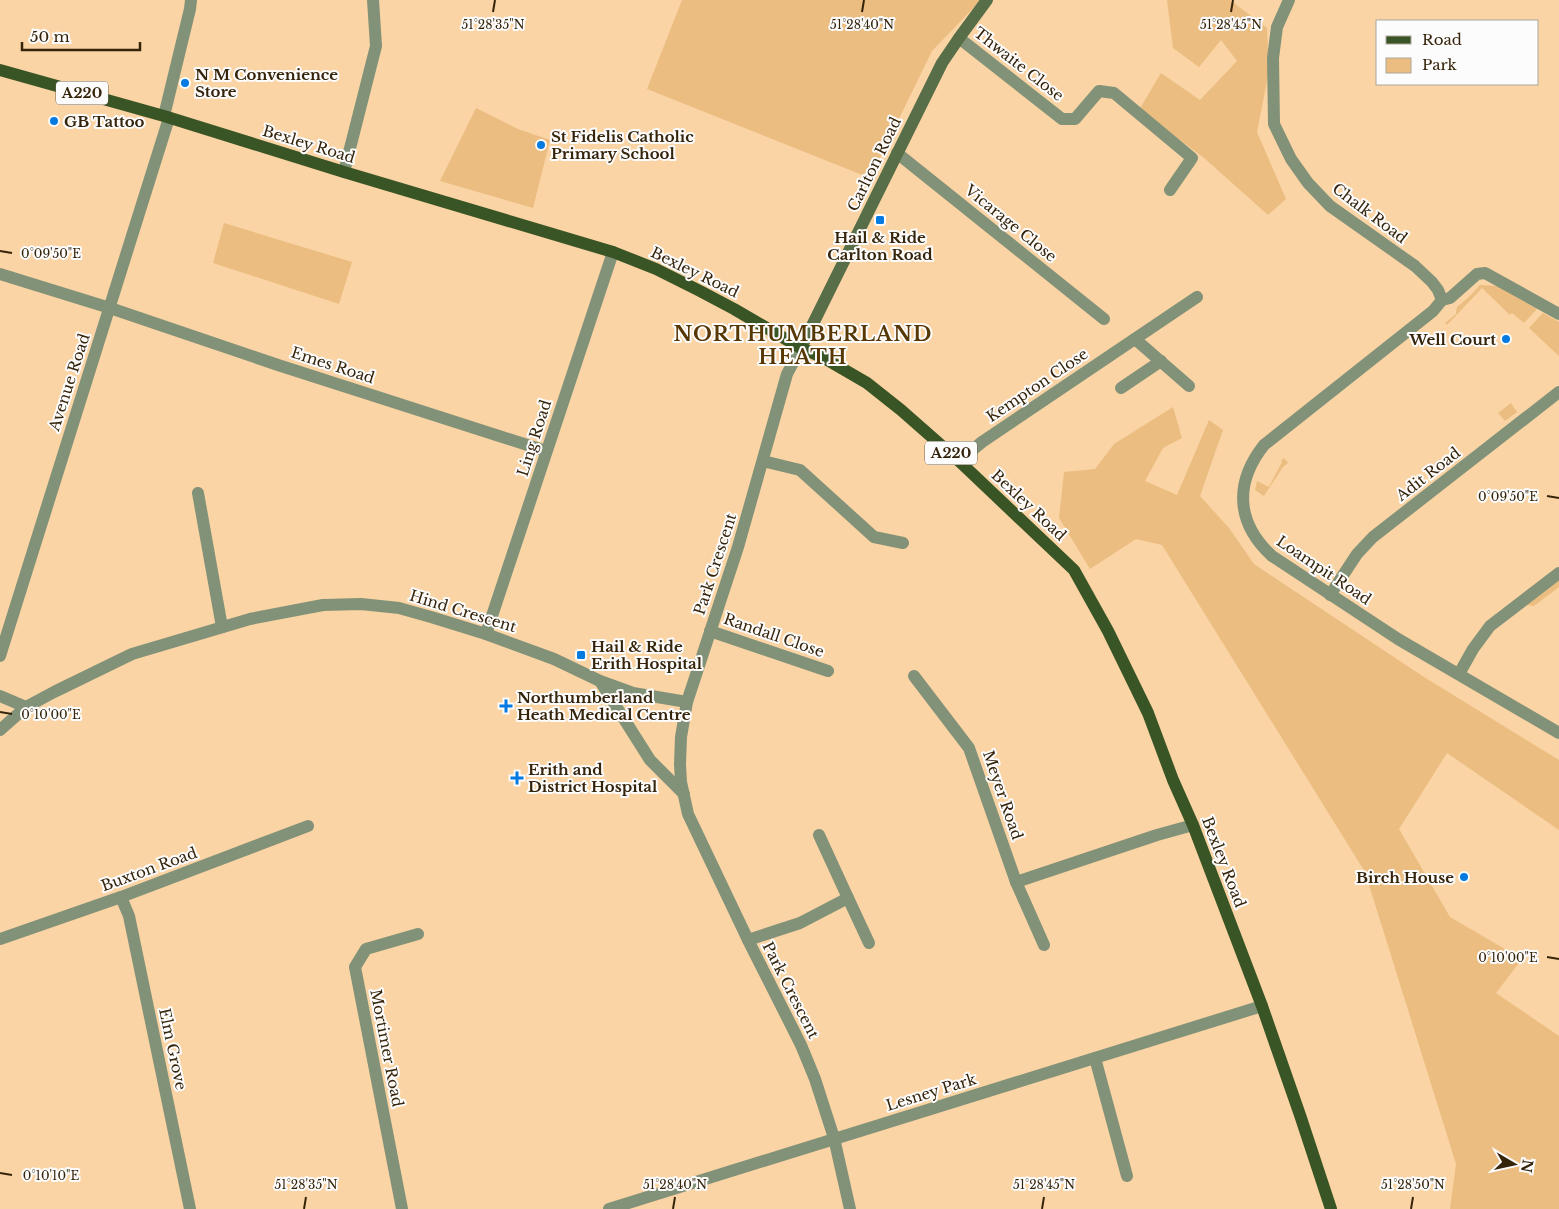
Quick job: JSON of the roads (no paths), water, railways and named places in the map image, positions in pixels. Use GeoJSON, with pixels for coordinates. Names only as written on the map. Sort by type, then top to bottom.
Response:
{"type":"FeatureCollection","features":[{"type":"Feature","properties":{"kind":"main road","name":"Bexley Road"},"geometry":{"type":"LineString","coordinates":[[0,70],[167,117],[613,252],[656,269],[734,308],[801,348],[824,358],[867,383],[901,410],[959,460],[1074,570],[1108,631],[1148,713],[1173,780],[1193,825],[1262,1006],[1331,1209]]}},
{"type":"Feature","properties":{"kind":"street","name":"Avenue Road"},"geometry":{"type":"LineString","coordinates":[[0,656],[110,308],[167,117],[191,0]]}},
{"type":"Feature","properties":{"kind":"street"},"geometry":{"type":"LineString","coordinates":[[344,172],[376,46],[373,0]]}},
{"type":"Feature","properties":{"kind":"street","name":"Carlton Road"},"geometry":{"type":"LineString","coordinates":[[801,348],[942,63],[986,0]]}},
{"type":"Feature","properties":{"kind":"street","name":"Chalk Road"},"geometry":{"type":"LineString","coordinates":[[1289,0],[1277,27],[1273,58],[1274,124],[1291,159],[1308,183],[1330,206],[1415,266],[1432,282],[1442,300]]}},
{"type":"Feature","properties":{"kind":"street","name":"Thwaite Close"},"geometry":{"type":"LineString","coordinates":[[959,38],[1062,119],[1075,119],[1099,91],[1114,93],[1192,158],[1170,190]]}},
{"type":"Feature","properties":{"kind":"street","name":"Vicarage Close"},"geometry":{"type":"LineString","coordinates":[[898,153],[1104,319]]}},
{"type":"Feature","properties":{"kind":"street","name":"Ling Road"},"geometry":{"type":"LineString","coordinates":[[486,634],[613,252]]}},
{"type":"Feature","properties":{"kind":"street","name":"Loampit Road"},"geometry":{"type":"LineString","coordinates":[[1559,314],[1486,273],[1481,272],[1477,274],[1450,298],[1442,300],[1433,311],[1264,445],[1249,468],[1245,482],[1244,508],[1247,523],[1253,535],[1272,556],[1398,639],[1559,733]]}},
{"type":"Feature","properties":{"kind":"street","name":"Emes Road"},"geometry":{"type":"LineString","coordinates":[[0,274],[110,308],[296,371],[546,451]]}},
{"type":"Feature","properties":{"kind":"street","name":"Kempton Close"},"geometry":{"type":"LineString","coordinates":[[959,460],[982,442],[1197,297]]}},
{"type":"Feature","properties":{"kind":"street"},"geometry":{"type":"LineString","coordinates":[[1135,339],[1189,386]]}},
{"type":"Feature","properties":{"kind":"street","name":"Park Crescent"},"geometry":{"type":"LineString","coordinates":[[801,348],[787,374],[738,547],[687,702],[681,737],[681,782],[688,814],[816,1078],[834,1138],[850,1209]]}},
{"type":"Feature","properties":{"kind":"street"},"geometry":{"type":"LineString","coordinates":[[1121,388],[1160,362]]}},
{"type":"Feature","properties":{"kind":"street","name":"Adit Road"},"geometry":{"type":"LineString","coordinates":[[1330,595],[1357,554],[1373,538],[1559,392]]}},
{"type":"Feature","properties":{"kind":"street"},"geometry":{"type":"LineString","coordinates":[[763,461],[800,470],[874,537],[903,543]]}},
{"type":"Feature","properties":{"kind":"street"},"geometry":{"type":"LineString","coordinates":[[198,493],[222,627]]}},
{"type":"Feature","properties":{"kind":"street"},"geometry":{"type":"LineString","coordinates":[[1459,674],[1473,649],[1490,626],[1559,573]]}},
{"type":"Feature","properties":{"kind":"street","name":"Hind Crescent"},"geometry":{"type":"LineString","coordinates":[[0,730],[26,707],[132,654],[250,619],[323,605],[361,604],[399,608],[486,634],[554,659],[600,681],[633,693],[687,702]]}},
{"type":"Feature","properties":{"kind":"street","name":"Randall Close"},"geometry":{"type":"LineString","coordinates":[[710,631],[828,670]]}},
{"type":"Feature","properties":{"kind":"street","name":"Meyer Road"},"geometry":{"type":"LineString","coordinates":[[914,676],[969,748],[1016,882],[1044,945]]}},
{"type":"Feature","properties":{"kind":"street"},"geometry":{"type":"LineString","coordinates":[[600,681],[650,760],[684,794]]}},
{"type":"Feature","properties":{"kind":"street"},"geometry":{"type":"LineString","coordinates":[[0,696],[26,707]]}},
{"type":"Feature","properties":{"kind":"street"},"geometry":{"type":"LineString","coordinates":[[1016,882],[1157,835],[1193,825]]}},
{"type":"Feature","properties":{"kind":"street","name":"Buxton Road"},"geometry":{"type":"LineString","coordinates":[[0,939],[122,896],[308,826]]}},
{"type":"Feature","properties":{"kind":"street"},"geometry":{"type":"LineString","coordinates":[[819,835],[869,943]]}},
{"type":"Feature","properties":{"kind":"street","name":"Elm Grove"},"geometry":{"type":"LineString","coordinates":[[122,896],[129,916],[190,1209]]}},
{"type":"Feature","properties":{"kind":"street"},"geometry":{"type":"LineString","coordinates":[[748,940],[800,923],[848,898]]}},
{"type":"Feature","properties":{"kind":"street","name":"Mortimer Road"},"geometry":{"type":"LineString","coordinates":[[402,1209],[355,967],[366,949],[418,934]]}},
{"type":"Feature","properties":{"kind":"street","name":"Lesney Park"},"geometry":{"type":"LineString","coordinates":[[609,1209],[1262,1006]]}},
{"type":"Feature","properties":{"kind":"street"},"geometry":{"type":"LineString","coordinates":[[1095,1058],[1127,1176]]}},
{"type":"Feature","properties":{"kind":"place","name":"N M Convenience Store"},"geometry":{"type":"Point","coordinates":[185,83]}},
{"type":"Feature","properties":{"kind":"place","name":"GB Tattoo"},"geometry":{"type":"Point","coordinates":[54,121]}},
{"type":"Feature","properties":{"kind":"place","name":"St Fidelis Catholic Primary School"},"geometry":{"type":"Point","coordinates":[541,145]}},
{"type":"Feature","properties":{"kind":"place","name":"Hail & Ride Carlton Road"},"geometry":{"type":"Point","coordinates":[880,220]}},
{"type":"Feature","properties":{"kind":"place","name":"Well Court"},"geometry":{"type":"Point","coordinates":[1506,339]}},
{"type":"Feature","properties":{"kind":"place","name":"Hail & Ride Erith Hospital"},"geometry":{"type":"Point","coordinates":[581,655]}},
{"type":"Feature","properties":{"kind":"place","name":"Northumberland Heath Medical Centre"},"geometry":{"type":"Point","coordinates":[506,706]}},
{"type":"Feature","properties":{"kind":"place","name":"Erith and District Hospital"},"geometry":{"type":"Point","coordinates":[517,778]}},
{"type":"Feature","properties":{"kind":"place","name":"Birch House"},"geometry":{"type":"Point","coordinates":[1464,877]}},
{"type":"Feature","properties":{"kind":"district","name":"NORTHUMBERLAND HEATH"},"geometry":{"type":"Point","coordinates":[803,346]}}]}
